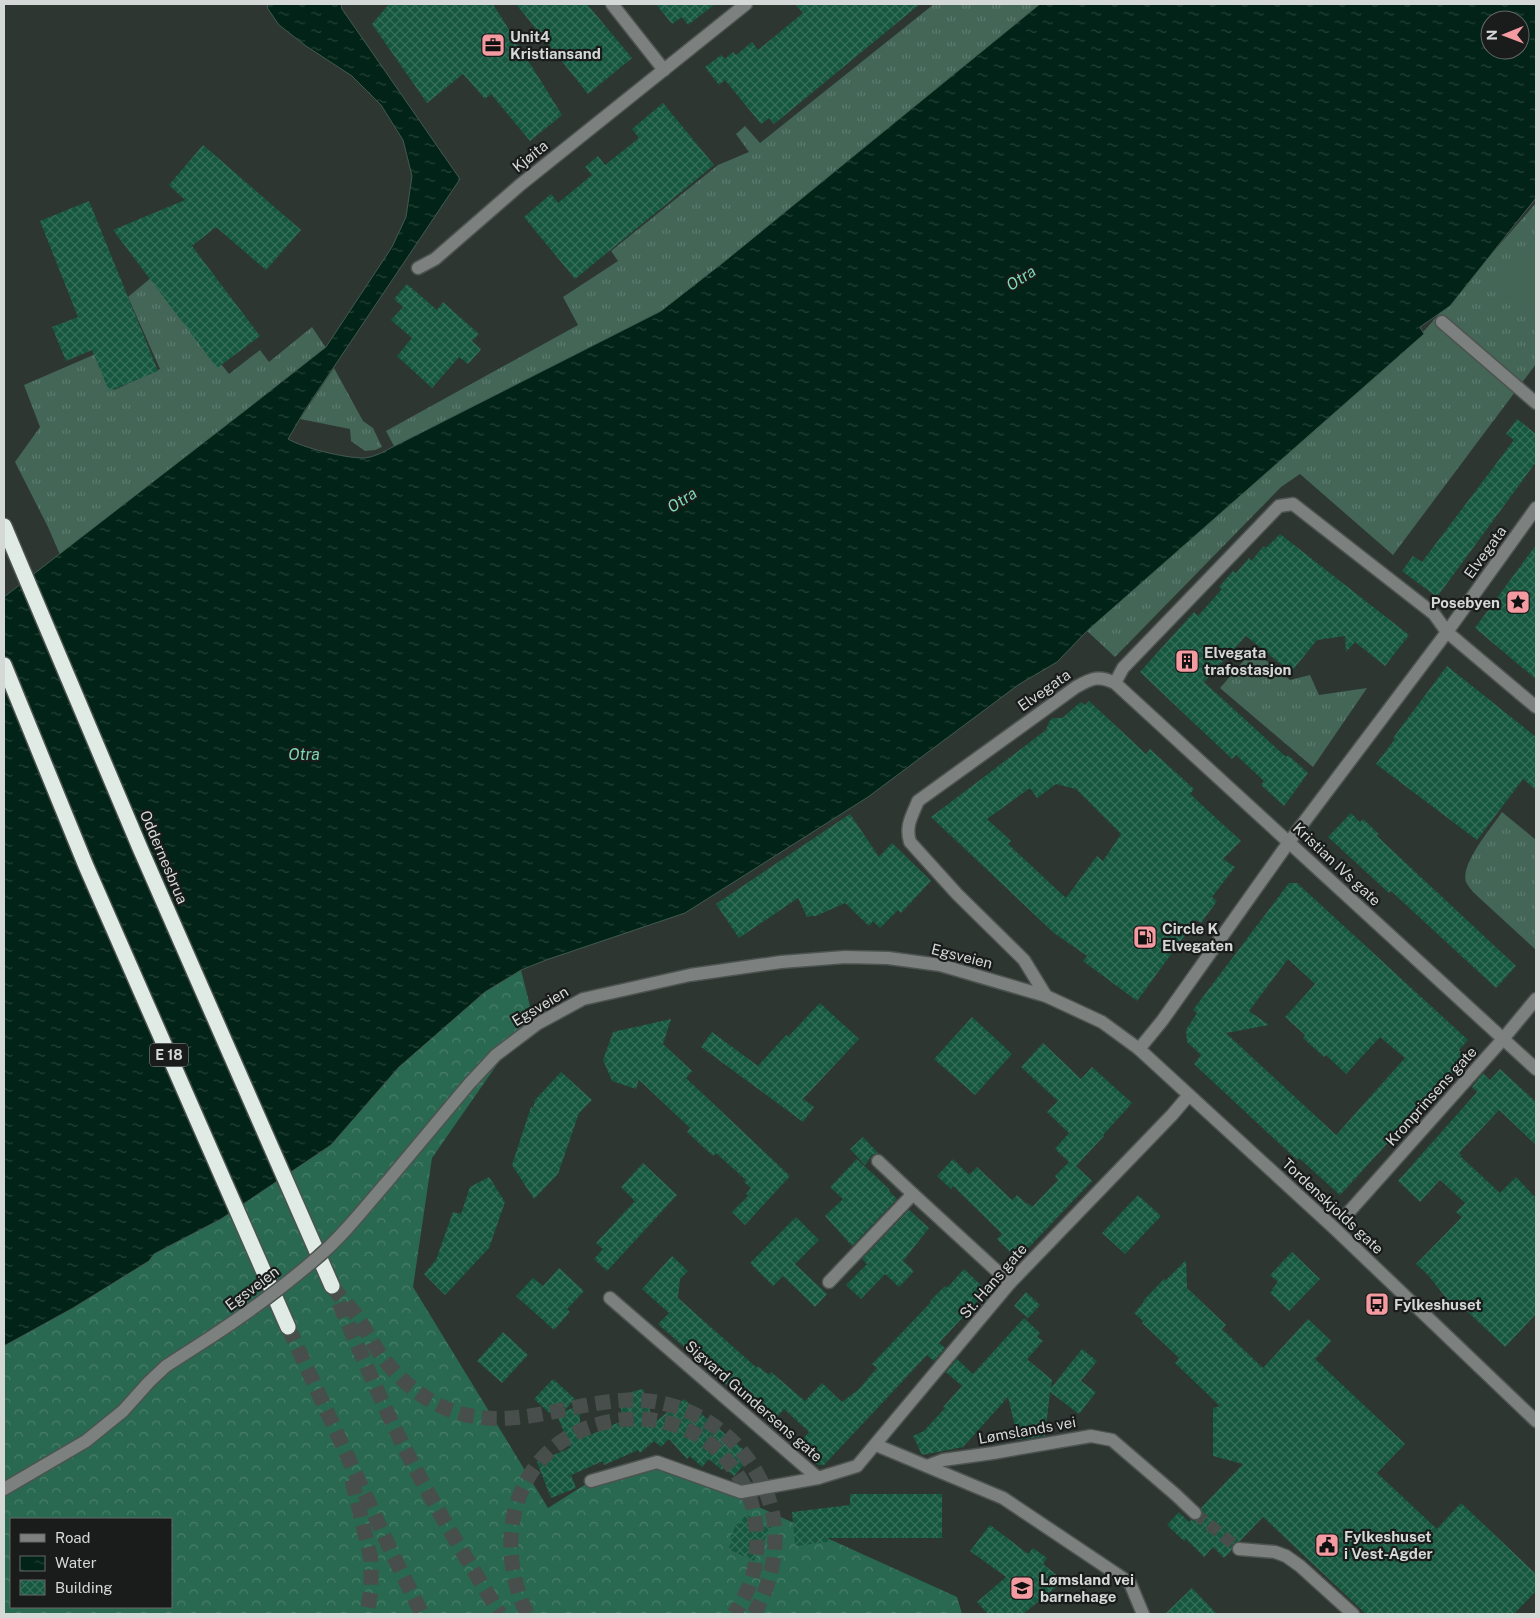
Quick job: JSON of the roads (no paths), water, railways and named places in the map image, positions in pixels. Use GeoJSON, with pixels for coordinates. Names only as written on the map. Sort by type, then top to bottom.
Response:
{"type":"FeatureCollection","features":[{"type":"Feature","properties":{"kind":"highway","name":"Oddernesbrua"},"geometry":{"type":"LineString","coordinates":[[4,526],[140,848],[332,1286]]}},
{"type":"Feature","properties":{"kind":"highway","name":"E 18"},"geometry":{"type":"LineString","coordinates":[[4,665],[86,866],[288,1327]]}},
{"type":"Feature","properties":{"kind":"street"},"geometry":{"type":"LineString","coordinates":[[612,4],[664,70]]}},
{"type":"Feature","properties":{"kind":"street","name":"Kjøita"},"geometry":{"type":"LineString","coordinates":[[418,268],[435,260],[520,186],[746,4]]}},
{"type":"Feature","properties":{"kind":"street"},"geometry":{"type":"LineString","coordinates":[[1442,322],[1536,403]]}},
{"type":"Feature","properties":{"kind":"street"},"geometry":{"type":"LineString","coordinates":[[1115,683],[1123,668],[1278,506],[1294,504],[1434,614],[1447,632],[1536,707]]}},
{"type":"Feature","properties":{"kind":"street","name":"Elvegata"},"geometry":{"type":"LineString","coordinates":[[1139,1049],[1162,1021],[1289,842],[1447,632],[1536,508]]}},
{"type":"Feature","properties":{"kind":"street","name":"Elvegata"},"geometry":{"type":"LineString","coordinates":[[1046,996],[1024,960],[957,894],[910,842],[907,832],[909,822],[918,801],[1076,686],[1090,679],[1105,678],[1115,683]]}},
{"type":"Feature","properties":{"kind":"street","name":"Kristian IVs gate"},"geometry":{"type":"LineString","coordinates":[[1115,683],[1536,1069]]}},
{"type":"Feature","properties":{"kind":"street","name":"Egsveien"},"geometry":{"type":"LineString","coordinates":[[4,1489],[86,1441],[122,1411],[166,1366],[256,1308],[320,1256],[340,1236],[469,1084],[496,1055],[536,1024],[583,999],[716,970],[845,957],[888,958],[940,965],[1046,996],[1102,1022]]}},
{"type":"Feature","properties":{"kind":"street","name":"Kronprinsens gate"},"geometry":{"type":"LineString","coordinates":[[1348,1213],[1503,1039],[1536,999]]}},
{"type":"Feature","properties":{"kind":"street","name":"Tordenskjolds gate"},"geometry":{"type":"LineString","coordinates":[[1102,1022],[1139,1049],[1189,1094],[1334,1228],[1536,1421]]}},
{"type":"Feature","properties":{"kind":"street","name":"St. Hans gate"},"geometry":{"type":"LineString","coordinates":[[818,1478],[858,1466],[1010,1283],[1172,1115],[1189,1094]]}},
{"type":"Feature","properties":{"kind":"street"},"geometry":{"type":"LineString","coordinates":[[878,1160],[1010,1283]]}},
{"type":"Feature","properties":{"kind":"street"},"geometry":{"type":"LineString","coordinates":[[829,1282],[913,1194]]}},
{"type":"Feature","properties":{"kind":"street","name":"Sigvard Gundersens gate"},"geometry":{"type":"LineString","coordinates":[[610,1298],[818,1478]]}},
{"type":"Feature","properties":{"kind":"street","name":"Lømslands vei"},"geometry":{"type":"LineString","coordinates":[[928,1466],[943,1460],[1091,1436],[1112,1440],[1195,1513]]}},
{"type":"Feature","properties":{"kind":"street"},"geometry":{"type":"LineString","coordinates":[[876,1445],[1003,1498],[1130,1583],[1143,1614]]}},
{"type":"Feature","properties":{"kind":"street","name":"Sigvard Gundersens gate"},"geometry":{"type":"LineString","coordinates":[[591,1481],[657,1462],[741,1492],[818,1478]]}},
{"type":"Feature","properties":{"kind":"street"},"geometry":{"type":"LineString","coordinates":[[1239,1549],[1275,1552],[1286,1556],[1300,1566],[1353,1614]]}},
{"type":"Feature","properties":{"kind":"water","name":"Otra"},"geometry":{"type":"Polygon","coordinates":[[[267,4],[341,4],[342,9],[460,179],[305,410],[288,439],[324,452],[355,458],[371,457],[379,454],[661,311],[1040,4],[1536,4],[1536,198],[1450,306],[1420,327],[1424,334],[1088,630],[1057,662],[1018,685],[868,797],[685,913],[546,960],[521,970],[485,992],[399,1067],[331,1145],[221,1219],[154,1254],[149,1261],[73,1308],[4,1346],[4,597],[326,347],[392,247],[406,217],[412,176],[403,140],[381,105],[352,76],[306,46],[279,25],[268,9],[267,4]]]}},
{"type":"Feature","properties":{"kind":"tunnel"},"geometry":{"type":"LineString","coordinates":[[332,1286],[356,1315],[378,1351],[393,1370],[419,1393],[450,1410],[472,1416],[517,1417],[607,1402],[639,1400],[669,1405],[688,1411],[715,1426],[740,1449],[753,1467],[764,1487],[774,1519],[775,1535],[772,1568],[768,1584],[754,1614]]}},
{"type":"Feature","properties":{"kind":"tunnel"},"geometry":{"type":"LineString","coordinates":[[339,1303],[386,1410],[414,1467],[500,1614]]}},
{"type":"Feature","properties":{"kind":"tunnel"},"geometry":{"type":"LineString","coordinates":[[288,1327],[422,1614]]}},
{"type":"Feature","properties":{"kind":"tunnel"},"geometry":{"type":"LineString","coordinates":[[527,1614],[515,1580],[511,1545],[514,1513],[525,1483],[543,1457],[568,1437],[600,1424],[637,1419],[664,1422],[689,1430],[711,1444],[720,1453],[745,1487],[751,1500],[754,1514],[757,1554],[752,1578],[734,1614]]}},
{"type":"Feature","properties":{"kind":"tunnel"},"geometry":{"type":"LineString","coordinates":[[352,1480],[371,1559],[371,1589],[367,1614]]}},
{"type":"Feature","properties":{"kind":"tunnel"},"geometry":{"type":"LineString","coordinates":[[1195,1513],[1239,1549]]}},
{"type":"Feature","properties":{"kind":"place","name":"Unit4 Kristiansand"},"geometry":{"type":"Point","coordinates":[493,45]}},
{"type":"Feature","properties":{"kind":"place","name":"Posebyen"},"geometry":{"type":"Point","coordinates":[1518,602]}},
{"type":"Feature","properties":{"kind":"place","name":"Elvegata trafostasjon"},"geometry":{"type":"Point","coordinates":[1187,661]}},
{"type":"Feature","properties":{"kind":"place","name":"Circle K Elvegaten"},"geometry":{"type":"Point","coordinates":[1145,937]}},
{"type":"Feature","properties":{"kind":"place","name":"Fylkeshuset"},"geometry":{"type":"Point","coordinates":[1377,1304]}},
{"type":"Feature","properties":{"kind":"place","name":"Fylkeshuset i Vest-Agder"},"geometry":{"type":"Point","coordinates":[1327,1545]}},
{"type":"Feature","properties":{"kind":"place","name":"Lømsland vei barnehage"},"geometry":{"type":"Point","coordinates":[1022,1588]}}]}
